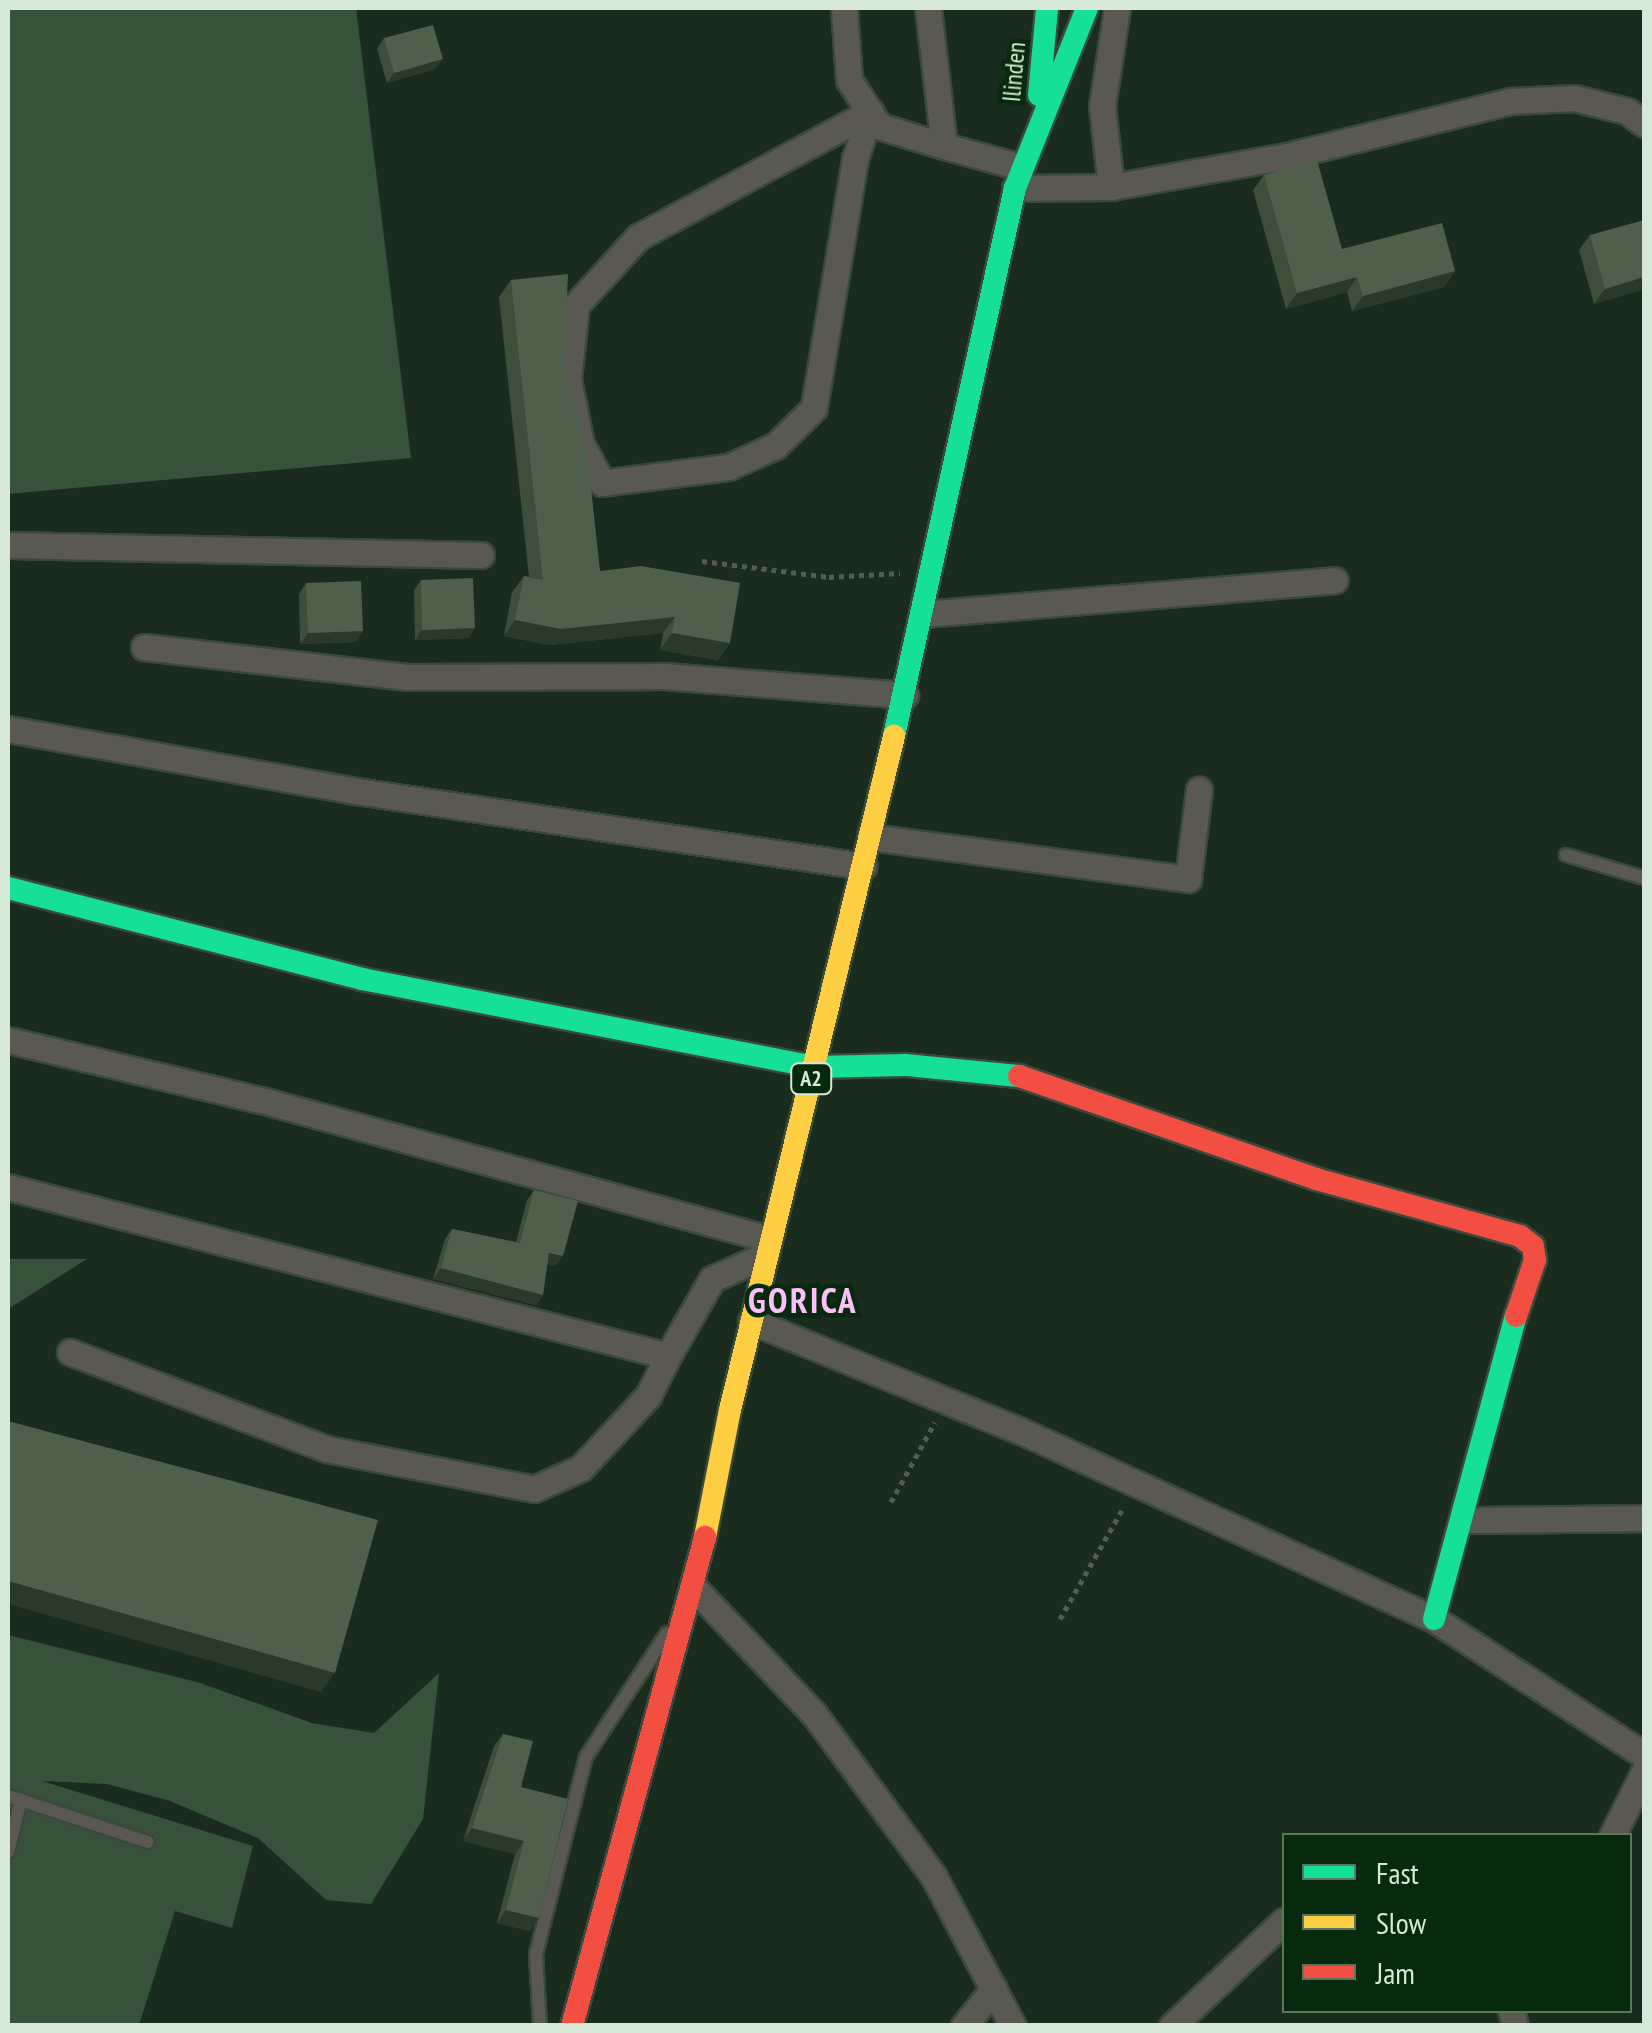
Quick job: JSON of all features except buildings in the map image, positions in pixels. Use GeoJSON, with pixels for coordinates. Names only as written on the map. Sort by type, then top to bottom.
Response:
{"type":"FeatureCollection","features":[{"type":"Feature","properties":{"kind":"main road","name":"Ilinden"},"geometry":{"type":"LineString","coordinates":[[1036,129],[1047,8]]}},
{"type":"Feature","properties":{"kind":"main road","name":"Ilinden"},"geometry":{"type":"LineString","coordinates":[[1036,129],[1087,8]]}},
{"type":"Feature","properties":{"kind":"main road","name":"A2"},"geometry":{"type":"LineString","coordinates":[[572,2026],[696,1589],[768,1247],[924,614],[1018,177],[1036,129]]}},
{"type":"Feature","properties":{"kind":"main road"},"geometry":{"type":"LineString","coordinates":[[8,888],[362,979],[814,1067],[906,1065],[1022,1076],[1316,1179],[1520,1236],[1533,1246],[1534,1260],[1494,1379],[1464,1520],[1434,1619]]}},
{"type":"Feature","properties":{"kind":"street"},"geometry":{"type":"LineString","coordinates":[[844,8],[850,80],[879,126],[944,146],[1018,177],[1111,188],[1287,156],[1511,101],[1574,98],[1627,111],[1644,124]]}},
{"type":"Feature","properties":{"kind":"street"},"geometry":{"type":"LineString","coordinates":[[928,8],[944,146]]}},
{"type":"Feature","properties":{"kind":"street"},"geometry":{"type":"LineString","coordinates":[[1111,188],[1102,106],[1117,8]]}},
{"type":"Feature","properties":{"kind":"street"},"geometry":{"type":"LineString","coordinates":[[870,112],[855,159],[814,408],[775,446],[728,467],[602,483],[581,444],[568,380],[576,306],[638,237],[870,112]]}},
{"type":"Feature","properties":{"kind":"street"},"geometry":{"type":"LineString","coordinates":[[8,545],[481,555]]}},
{"type":"Feature","properties":{"kind":"street"},"geometry":{"type":"LineString","coordinates":[[924,614],[1334,580]]}},
{"type":"Feature","properties":{"kind":"street"},"geometry":{"type":"LineString","coordinates":[[144,647],[406,676],[664,676],[904,695]]}},
{"type":"Feature","properties":{"kind":"street"},"geometry":{"type":"LineString","coordinates":[[8,729],[356,791],[862,866]]}},
{"type":"Feature","properties":{"kind":"street"},"geometry":{"type":"LineString","coordinates":[[870,836],[1188,879],[1199,790]]}},
{"type":"Feature","properties":{"kind":"street"},"geometry":{"type":"LineString","coordinates":[[8,1040],[272,1102],[768,1247]]}},
{"type":"Feature","properties":{"kind":"street"},"geometry":{"type":"LineString","coordinates":[[8,1187],[668,1356]]}},
{"type":"Feature","properties":{"kind":"street"},"geometry":{"type":"LineString","coordinates":[[70,1352],[326,1449],[534,1489],[581,1468],[648,1396],[712,1280],[768,1247]]}},
{"type":"Feature","properties":{"kind":"street"},"geometry":{"type":"LineString","coordinates":[[751,1321],[945,1400],[1434,1619],[1644,1755]]}},
{"type":"Feature","properties":{"kind":"street"},"geometry":{"type":"LineString","coordinates":[[1464,1520],[1644,1518]]}},
{"type":"Feature","properties":{"kind":"street"},"geometry":{"type":"LineString","coordinates":[[696,1589],[814,1714],[934,1877],[1012,2026]]}},
{"type":"Feature","properties":{"kind":"street"},"geometry":{"type":"LineString","coordinates":[[1614,1833],[1644,1772]]}},
{"type":"Feature","properties":{"kind":"street"},"geometry":{"type":"LineString","coordinates":[[1172,2026],[1282,1924]]}},
{"type":"Feature","properties":{"kind":"street"},"geometry":{"type":"LineString","coordinates":[[964,2026],[994,1988]]}},
{"type":"Feature","properties":{"kind":"lane"},"geometry":{"type":"LineString","coordinates":[[1566,855],[1644,878]]}},
{"type":"Feature","properties":{"kind":"lane"},"geometry":{"type":"LineString","coordinates":[[540,2026],[536,1954],[586,1757],[696,1589]]}},
{"type":"Feature","properties":{"kind":"lane"},"geometry":{"type":"LineString","coordinates":[[8,1852],[14,1798],[148,1842]]}},
{"type":"Feature","properties":{"kind":"path"},"geometry":{"type":"LineString","coordinates":[[702,561],[829,578],[934,571]]}},
{"type":"Feature","properties":{"kind":"path"},"geometry":{"type":"LineString","coordinates":[[891,1502],[945,1400]]}},
{"type":"Feature","properties":{"kind":"path"},"geometry":{"type":"LineString","coordinates":[[1060,1619],[1136,1484]]}},
{"type":"Feature","properties":{"kind":"green space"},"geometry":{"type":"Polygon","coordinates":[[[8,8],[356,8],[411,458],[8,494],[8,8]]]}},
{"type":"Feature","properties":{"kind":"green space"},"geometry":{"type":"Polygon","coordinates":[[[8,1259],[87,1259],[8,1309],[8,1259]]]}},
{"type":"Feature","properties":{"kind":"green space"},"geometry":{"type":"Polygon","coordinates":[[[8,1635],[197,1682],[312,1723],[374,1733],[439,1673],[423,1819],[371,1904],[326,1900],[258,1838],[170,1801],[107,1784],[42,1781],[253,1846],[232,1928],[175,1911],[139,2025],[8,2026],[8,1635]]]}},
{"type":"Feature","properties":{"kind":"traffic: fast"},"geometry":{"type":"LineString","coordinates":[[1039,95],[1047,8]]}},
{"type":"Feature","properties":{"kind":"traffic: fast"},"geometry":{"type":"LineString","coordinates":[[894,736],[1015,188],[1087,8]]}},
{"type":"Feature","properties":{"kind":"traffic: fast"},"geometry":{"type":"LineString","coordinates":[[8,888],[362,979],[814,1067],[906,1065],[1019,1076]]}},
{"type":"Feature","properties":{"kind":"traffic: fast"},"geometry":{"type":"LineString","coordinates":[[1434,1619],[1516,1316]]}},
{"type":"Feature","properties":{"kind":"traffic: slow"},"geometry":{"type":"LineString","coordinates":[[705,1537],[730,1410],[894,736]]}},
{"type":"Feature","properties":{"kind":"traffic: jam"},"geometry":{"type":"LineString","coordinates":[[1019,1076],[1316,1179],[1520,1236],[1533,1246],[1535,1260],[1516,1316]]}},
{"type":"Feature","properties":{"kind":"traffic: jam"},"geometry":{"type":"LineString","coordinates":[[572,2026],[705,1537]]}},
{"type":"Feature","properties":{"kind":"district","name":"GORICA"},"geometry":{"type":"Point","coordinates":[803,1300]}}]}
